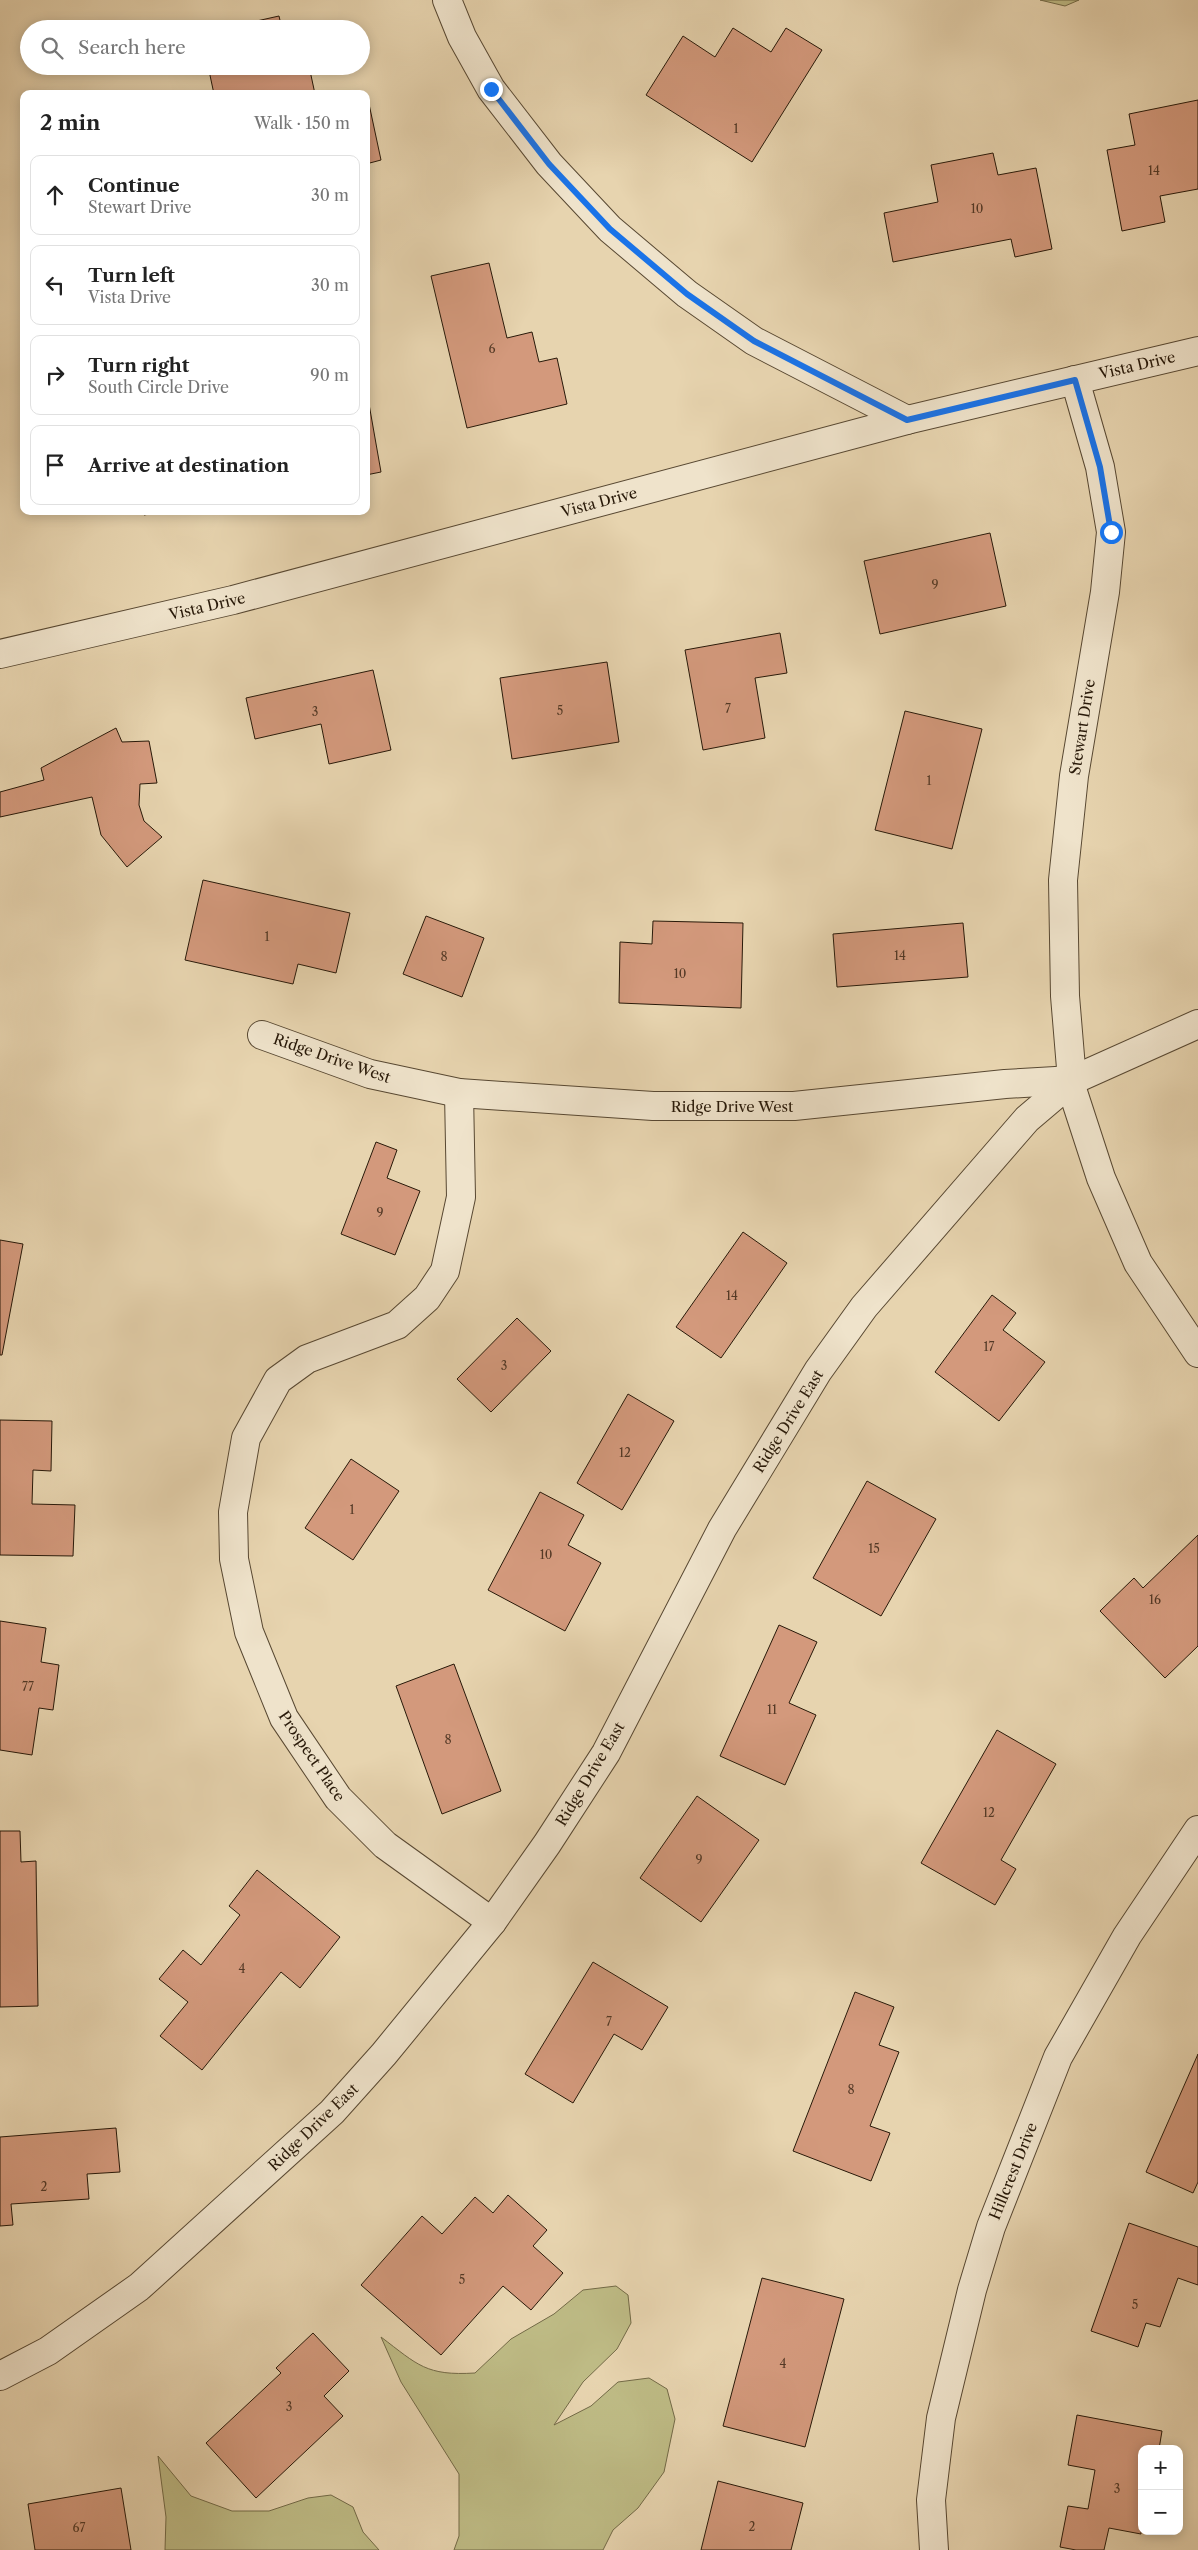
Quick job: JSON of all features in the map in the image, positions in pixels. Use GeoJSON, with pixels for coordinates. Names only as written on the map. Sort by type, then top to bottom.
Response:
{"type":"FeatureCollection","features":[{"type":"Feature","properties":{"kind":"street"},"geometry":{"type":"LineString","coordinates":[[447,0],[462,37],[491,89],[549,164],[610,229],[687,294],[754,341],[907,420]]}},
{"type":"Feature","properties":{"kind":"street","name":"Vista Drive"},"geometry":{"type":"LineString","coordinates":[[0,654],[233,600],[907,420],[1198,351]]}},
{"type":"Feature","properties":{"kind":"street","name":"Stewart Drive"},"geometry":{"type":"LineString","coordinates":[[1075,380],[1100,467],[1111,532],[1105,592],[1074,776],[1063,880],[1066,996],[1073,1092],[1101,1178],[1138,1263],[1198,1353]]}},
{"type":"Feature","properties":{"kind":"street","name":"Ridge Drive West"},"geometry":{"type":"LineString","coordinates":[[262,1034],[370,1074],[459,1093],[653,1106],[794,1106],[1005,1084],[1073,1080],[1198,1024]]}},
{"type":"Feature","properties":{"kind":"street","name":"Ridge Drive East"},"geometry":{"type":"LineString","coordinates":[[0,2376],[48,2351],[139,2287],[332,2112],[384,2054],[492,1922],[547,1844],[606,1753],[722,1529],[818,1371],[864,1307],[1014,1134],[1028,1119],[1073,1080]]}},
{"type":"Feature","properties":{"kind":"street","name":"Prospect Place"},"geometry":{"type":"LineString","coordinates":[[459,1093],[461,1197],[445,1272],[427,1298],[397,1325],[308,1359],[278,1380],[246,1438],[233,1512],[234,1559],[248,1632],[284,1718],[338,1798],[385,1845],[492,1922]]}},
{"type":"Feature","properties":{"kind":"street","name":"Hillcrest Drive"},"geometry":{"type":"LineString","coordinates":[[934,2550],[931,2500],[941,2418],[972,2290],[991,2227],[1058,2057],[1127,1936],[1198,1830]]}},
{"type":"Feature","properties":{"kind":"shaded area"},"geometry":{"type":"Polygon","coordinates":[[[1040,0],[1079,0],[1065,6],[1040,0]]]}},
{"type":"Feature","properties":{"kind":"shaded area"},"geometry":{"type":"Polygon","coordinates":[[[616,2286],[628,2295],[631,2323],[617,2349],[583,2382],[554,2425],[591,2406],[618,2382],[649,2378],[667,2389],[675,2419],[664,2472],[638,2508],[613,2530],[603,2550],[454,2550],[459,2536],[459,2474],[401,2382],[381,2337],[404,2355],[424,2367],[445,2373],[475,2373],[511,2339],[554,2314],[583,2290],[616,2286]]]}},
{"type":"Feature","properties":{"kind":"shaded area"},"geometry":{"type":"Polygon","coordinates":[[[158,2456],[191,2496],[232,2511],[269,2511],[308,2498],[331,2495],[353,2507],[363,2532],[379,2550],[165,2550],[166,2517],[158,2456]]]}},
{"type":"Feature","properties":{"kind":"building"},"geometry":{"type":"Polygon","coordinates":[[[279,16],[280,20],[261,20],[279,16]]]}},
{"type":"Feature","properties":{"kind":"building"},"geometry":{"type":"Polygon","coordinates":[[[733,28],[771,52],[786,28],[822,50],[752,162],[646,95],[683,36],[715,57],[733,28]]]}},
{"type":"Feature","properties":{"kind":"building"},"geometry":{"type":"Polygon","coordinates":[[[210,75],[311,75],[314,90],[213,90],[210,75]]]}},
{"type":"Feature","properties":{"kind":"building"},"geometry":{"type":"Polygon","coordinates":[[[1198,100],[1198,189],[1160,196],[1165,222],[1122,231],[1107,150],[1135,145],[1129,114],[1198,100]]]}},
{"type":"Feature","properties":{"kind":"building"},"geometry":{"type":"Polygon","coordinates":[[[370,109],[381,160],[370,163],[370,109]]]}},
{"type":"Feature","properties":{"kind":"building"},"geometry":{"type":"Polygon","coordinates":[[[993,153],[998,175],[1036,168],[1052,249],[1015,257],[1011,239],[893,262],[884,213],[938,202],[931,165],[993,153]]]}},
{"type":"Feature","properties":{"kind":"building"},"geometry":{"type":"Polygon","coordinates":[[[489,263],[507,338],[532,332],[539,362],[557,358],[567,404],[467,428],[431,276],[489,263]]]}},
{"type":"Feature","properties":{"kind":"building"},"geometry":{"type":"Polygon","coordinates":[[[370,410],[381,472],[370,474],[370,410]]]}},
{"type":"Feature","properties":{"kind":"building"},"geometry":{"type":"Polygon","coordinates":[[[990,533],[1006,606],[880,634],[864,561],[990,533]]]}},
{"type":"Feature","properties":{"kind":"building"},"geometry":{"type":"Polygon","coordinates":[[[780,633],[787,673],[755,678],[765,738],[703,750],[685,650],[780,633]]]}},
{"type":"Feature","properties":{"kind":"building"},"geometry":{"type":"Polygon","coordinates":[[[607,662],[619,742],[512,759],[500,678],[607,662]]]}},
{"type":"Feature","properties":{"kind":"building"},"geometry":{"type":"Polygon","coordinates":[[[373,670],[391,750],[329,764],[321,724],[255,739],[246,698],[373,670]]]}},
{"type":"Feature","properties":{"kind":"building"},"geometry":{"type":"Polygon","coordinates":[[[905,711],[982,729],[952,849],[875,830],[905,711]]]}},
{"type":"Feature","properties":{"kind":"building"},"geometry":{"type":"Polygon","coordinates":[[[116,728],[122,742],[149,741],[157,783],[140,784],[139,805],[144,821],[162,837],[127,867],[101,835],[92,797],[0,817],[0,792],[44,780],[41,768],[116,728]]]}},
{"type":"Feature","properties":{"kind":"building"},"geometry":{"type":"Polygon","coordinates":[[[203,880],[350,913],[336,973],[298,964],[293,984],[185,960],[203,880]]]}},
{"type":"Feature","properties":{"kind":"building"},"geometry":{"type":"Polygon","coordinates":[[[426,916],[484,938],[462,997],[403,974],[426,916]]]}},
{"type":"Feature","properties":{"kind":"building"},"geometry":{"type":"Polygon","coordinates":[[[653,921],[743,923],[741,1008],[619,1003],[620,942],[652,944],[653,921]]]}},
{"type":"Feature","properties":{"kind":"building"},"geometry":{"type":"Polygon","coordinates":[[[963,923],[968,977],[837,987],[833,934],[963,923]]]}},
{"type":"Feature","properties":{"kind":"building"},"geometry":{"type":"Polygon","coordinates":[[[376,1142],[397,1150],[387,1178],[420,1191],[395,1255],[341,1234],[376,1142]]]}},
{"type":"Feature","properties":{"kind":"building"},"geometry":{"type":"Polygon","coordinates":[[[743,1232],[787,1263],[721,1358],[676,1327],[743,1232]]]}},
{"type":"Feature","properties":{"kind":"building"},"geometry":{"type":"Polygon","coordinates":[[[0,1240],[23,1244],[2,1355],[0,1355],[0,1240]]]}},
{"type":"Feature","properties":{"kind":"building"},"geometry":{"type":"Polygon","coordinates":[[[992,1295],[1016,1313],[1003,1330],[1045,1362],[999,1421],[935,1372],[992,1295]]]}},
{"type":"Feature","properties":{"kind":"building"},"geometry":{"type":"Polygon","coordinates":[[[517,1318],[551,1351],[491,1412],[457,1379],[517,1318]]]}},
{"type":"Feature","properties":{"kind":"building"},"geometry":{"type":"Polygon","coordinates":[[[628,1394],[674,1421],[622,1510],[577,1483],[628,1394]]]}},
{"type":"Feature","properties":{"kind":"building"},"geometry":{"type":"Polygon","coordinates":[[[0,1420],[52,1421],[51,1471],[33,1470],[32,1504],[75,1505],[73,1556],[0,1555],[0,1420]]]}},
{"type":"Feature","properties":{"kind":"building"},"geometry":{"type":"Polygon","coordinates":[[[351,1459],[399,1491],[353,1560],[305,1528],[351,1459]]]}},
{"type":"Feature","properties":{"kind":"building"},"geometry":{"type":"Polygon","coordinates":[[[867,1481],[936,1519],[881,1616],[813,1578],[867,1481]]]}},
{"type":"Feature","properties":{"kind":"building"},"geometry":{"type":"Polygon","coordinates":[[[540,1492],[584,1515],[568,1545],[601,1563],[565,1631],[488,1590],[540,1492]]]}},
{"type":"Feature","properties":{"kind":"building"},"geometry":{"type":"Polygon","coordinates":[[[1198,1535],[1198,1646],[1165,1678],[1100,1611],[1134,1578],[1143,1588],[1198,1535]]]}},
{"type":"Feature","properties":{"kind":"building"},"geometry":{"type":"Polygon","coordinates":[[[0,1621],[46,1628],[41,1662],[59,1665],[53,1710],[39,1708],[32,1755],[0,1750],[0,1621]]]}},
{"type":"Feature","properties":{"kind":"building"},"geometry":{"type":"Polygon","coordinates":[[[779,1625],[817,1642],[789,1703],[816,1715],[785,1785],[720,1756],[779,1625]]]}},
{"type":"Feature","properties":{"kind":"building"},"geometry":{"type":"Polygon","coordinates":[[[454,1664],[501,1791],[442,1814],[396,1686],[454,1664]]]}},
{"type":"Feature","properties":{"kind":"building"},"geometry":{"type":"Polygon","coordinates":[[[997,1730],[1056,1764],[1001,1860],[1016,1869],[995,1905],[921,1863],[997,1730]]]}},
{"type":"Feature","properties":{"kind":"building"},"geometry":{"type":"Polygon","coordinates":[[[697,1796],[759,1840],[701,1922],[640,1878],[697,1796]]]}},
{"type":"Feature","properties":{"kind":"building"},"geometry":{"type":"Polygon","coordinates":[[[0,1831],[20,1831],[21,1862],[36,1861],[38,2006],[0,2007],[0,1831]]]}},
{"type":"Feature","properties":{"kind":"building"},"geometry":{"type":"Polygon","coordinates":[[[257,1870],[340,1937],[300,1988],[281,1972],[202,2070],[160,2036],[188,2002],[159,1979],[183,1950],[201,1965],[240,1915],[229,1906],[257,1870]]]}},
{"type":"Feature","properties":{"kind":"building"},"geometry":{"type":"Polygon","coordinates":[[[593,1962],[668,2007],[642,2050],[614,2034],[573,2103],[525,2074],[593,1962]]]}},
{"type":"Feature","properties":{"kind":"building"},"geometry":{"type":"Polygon","coordinates":[[[855,1992],[894,2007],[879,2045],[899,2052],[870,2126],[890,2133],[871,2181],[793,2151],[855,1992]]]}},
{"type":"Feature","properties":{"kind":"building"},"geometry":{"type":"Polygon","coordinates":[[[1198,2054],[1198,2182],[1193,2193],[1146,2172],[1198,2054]]]}},
{"type":"Feature","properties":{"kind":"building"},"geometry":{"type":"Polygon","coordinates":[[[116,2128],[120,2172],[87,2174],[89,2199],[11,2204],[13,2225],[0,2226],[0,2137],[116,2128]]]}},
{"type":"Feature","properties":{"kind":"building"},"geometry":{"type":"Polygon","coordinates":[[[508,2195],[547,2230],[533,2246],[563,2273],[531,2310],[503,2286],[441,2355],[361,2285],[422,2216],[442,2234],[475,2197],[493,2213],[508,2195]]]}},
{"type":"Feature","properties":{"kind":"building"},"geometry":{"type":"Polygon","coordinates":[[[1129,2223],[1198,2247],[1198,2285],[1178,2278],[1160,2327],[1146,2323],[1138,2347],[1091,2331],[1129,2223]]]}},
{"type":"Feature","properties":{"kind":"building"},"geometry":{"type":"Polygon","coordinates":[[[762,2278],[844,2299],[805,2447],[723,2426],[762,2278]]]}},
{"type":"Feature","properties":{"kind":"building"},"geometry":{"type":"Polygon","coordinates":[[[313,2333],[349,2371],[324,2396],[343,2416],[256,2498],[206,2443],[281,2373],[276,2368],[313,2333]]]}},
{"type":"Feature","properties":{"kind":"building"},"geometry":{"type":"Polygon","coordinates":[[[1077,2415],[1162,2431],[1160,2445],[1138,2445],[1138,2533],[1109,2528],[1104,2550],[1076,2550],[1060,2547],[1068,2506],[1088,2509],[1095,2470],[1068,2465],[1077,2415]]]}},
{"type":"Feature","properties":{"kind":"building"},"geometry":{"type":"Polygon","coordinates":[[[718,2481],[803,2503],[791,2550],[701,2550],[718,2481]]]}},
{"type":"Feature","properties":{"kind":"building"},"geometry":{"type":"Polygon","coordinates":[[[121,2488],[131,2550],[35,2550],[28,2504],[121,2488]]]}},
{"type":"Feature","properties":{"kind":"route"},"geometry":{"type":"LineString","coordinates":[[491,89],[549,164],[610,229],[687,294],[754,341],[907,420],[1075,380],[1100,467],[1111,532]]}}]}
